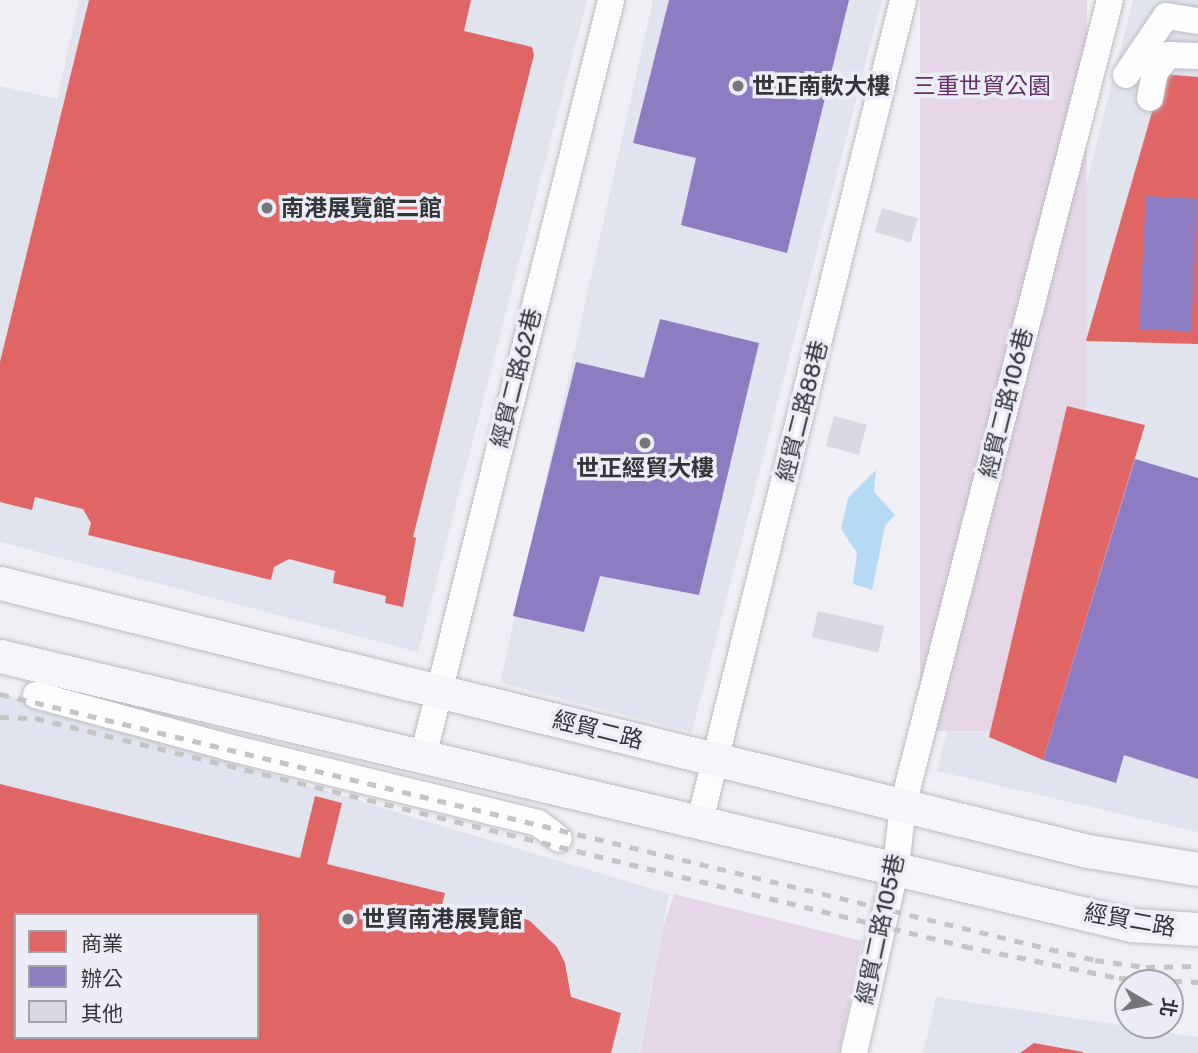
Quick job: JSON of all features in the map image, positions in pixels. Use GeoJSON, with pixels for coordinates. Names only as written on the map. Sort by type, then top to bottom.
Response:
{"type":"FeatureCollection","features":[{"type":"Feature","properties":{"kind":"main road","name":"經貿二路"},"geometry":{"type":"LineString","coordinates":[[0,583],[1088,851],[1198,869]]}},
{"type":"Feature","properties":{"kind":"main road","name":"經貿二路"},"geometry":{"type":"LineString","coordinates":[[0,656],[1132,925],[1198,929]]}},
{"type":"Feature","properties":{"kind":"street","name":"經貿二路62巷"},"geometry":{"type":"LineString","coordinates":[[423,757],[611,0]]}},
{"type":"Feature","properties":{"kind":"street","name":"經貿二路88巷"},"geometry":{"type":"LineString","coordinates":[[701,821],[904,0]]}},
{"type":"Feature","properties":{"kind":"street","name":"經貿二路106巷"},"geometry":{"type":"LineString","coordinates":[[903,805],[1110,0]]}},
{"type":"Feature","properties":{"kind":"street"},"geometry":{"type":"LineString","coordinates":[[1126,75],[1171,40]]}},
{"type":"Feature","properties":{"kind":"street"},"geometry":{"type":"LineString","coordinates":[[1150,98],[1171,40]]}},
{"type":"Feature","properties":{"kind":"street"},"geometry":{"type":"LineString","coordinates":[[36,695],[227,747],[538,823],[559,839]]}},
{"type":"Feature","properties":{"kind":"street","name":"經貿二路105巷"},"geometry":{"type":"LineString","coordinates":[[854,1053],[895,867],[903,805]]}},
{"type":"Feature","properties":{"kind":"shaded area","name":"南港展覽館二館"},"geometry":{"type":"Polygon","coordinates":[[[79,0],[587,0],[418,652],[0,542],[0,86],[57,99],[79,0]]]}},
{"type":"Feature","properties":{"kind":"shaded area"},"geometry":{"type":"Polygon","coordinates":[[[653,0],[882,0],[692,732],[500,683],[653,0]]]}},
{"type":"Feature","properties":{"kind":"shaded area"},"geometry":{"type":"Polygon","coordinates":[[[1133,0],[1198,0],[1198,832],[937,771],[1133,0]]]}},
{"type":"Feature","properties":{"kind":"shaded area","name":"世貿南港展覽館"},"geometry":{"type":"Polygon","coordinates":[[[0,693],[669,894],[639,1053],[0,1053],[0,693]]]}},
{"type":"Feature","properties":{"kind":"shaded area"},"geometry":{"type":"Polygon","coordinates":[[[936,997],[1114,1024],[1114,1039],[1184,1039],[1184,1035],[1198,1037],[1198,1053],[923,1053],[936,997]]]}},
{"type":"Feature","properties":{"kind":"green space","name":"三重世貿公園"},"geometry":{"type":"Polygon","coordinates":[[[920,0],[1087,0],[1087,731],[920,731],[920,0]]]}},
{"type":"Feature","properties":{"kind":"green space"},"geometry":{"type":"Polygon","coordinates":[[[674,894],[862,941],[839,1053],[640,1053],[663,927],[674,894]]]}},
{"type":"Feature","properties":{"kind":"water"},"geometry":{"type":"Polygon","coordinates":[[[876,470],[874,492],[895,515],[885,526],[872,590],[853,584],[857,553],[841,529],[848,498],[876,470]]]}},
{"type":"Feature","properties":{"kind":"building: 商業","name":"南港展覽館二館"},"geometry":{"type":"Polygon","coordinates":[[[89,0],[471,0],[464,31],[532,47],[534,55],[413,537],[416,538],[403,607],[385,603],[386,596],[333,583],[335,571],[289,559],[274,567],[271,580],[88,535],[91,523],[83,509],[35,497],[32,510],[0,502],[0,362],[89,0]]]}},
{"type":"Feature","properties":{"kind":"building: 商業"},"geometry":{"type":"Polygon","coordinates":[[[1163,74],[1198,77],[1198,344],[1086,341],[1163,74]]]}},
{"type":"Feature","properties":{"kind":"building: 商業"},"geometry":{"type":"Polygon","coordinates":[[[1067,406],[1145,425],[1043,760],[989,737],[1067,406]]]}},
{"type":"Feature","properties":{"kind":"building: 商業","name":"世貿南港展覽館"},"geometry":{"type":"Polygon","coordinates":[[[0,784],[300,858],[315,796],[342,803],[327,864],[445,893],[436,929],[476,911],[513,914],[530,921],[557,947],[565,963],[571,997],[621,1013],[611,1053],[0,1053],[0,784]]]}},
{"type":"Feature","properties":{"kind":"building: 商業"},"geometry":{"type":"Polygon","coordinates":[[[1034,1043],[1083,1052],[1083,1053],[1020,1053],[1034,1043]]]}},
{"type":"Feature","properties":{"kind":"building: 辦公","name":"世正南軟大樓"},"geometry":{"type":"Polygon","coordinates":[[[669,0],[849,0],[787,253],[681,225],[696,158],[633,143],[669,0]]]}},
{"type":"Feature","properties":{"kind":"building: 辦公"},"geometry":{"type":"Polygon","coordinates":[[[1146,196],[1198,199],[1191,332],[1139,329],[1146,196]]]}},
{"type":"Feature","properties":{"kind":"building: 辦公","name":"世正經貿大樓"},"geometry":{"type":"Polygon","coordinates":[[[660,319],[759,343],[699,595],[600,576],[584,632],[513,616],[576,362],[644,378],[660,319]]]}},
{"type":"Feature","properties":{"kind":"building: 辦公"},"geometry":{"type":"Polygon","coordinates":[[[1135,459],[1198,478],[1198,779],[1124,755],[1116,783],[1043,760],[1135,459]]]}},
{"type":"Feature","properties":{"kind":"building: 其他"},"geometry":{"type":"Polygon","coordinates":[[[882,208],[918,218],[911,242],[875,232],[882,208]]]}},
{"type":"Feature","properties":{"kind":"building: 其他"},"geometry":{"type":"Polygon","coordinates":[[[834,416],[867,425],[859,455],[826,446],[834,416]]]}},
{"type":"Feature","properties":{"kind":"building: 其他"},"geometry":{"type":"Polygon","coordinates":[[[818,611],[884,626],[878,653],[812,637],[818,611]]]}},
{"type":"Feature","properties":{"kind":"railway"},"geometry":{"type":"LineString","coordinates":[[0,694],[1095,960],[1146,967],[1198,966]]}},
{"type":"Feature","properties":{"kind":"railway"},"geometry":{"type":"LineString","coordinates":[[0,717],[35,718],[964,946],[1119,978],[1198,982]]}},
{"type":"Feature","properties":{"kind":"place","name":"世正南軟大樓"},"geometry":{"type":"Point","coordinates":[738,86]}},
{"type":"Feature","properties":{"kind":"place","name":"南港展覽館二館"},"geometry":{"type":"Point","coordinates":[267,208]}},
{"type":"Feature","properties":{"kind":"place","name":"世正經貿大樓"},"geometry":{"type":"Point","coordinates":[645,443]}},
{"type":"Feature","properties":{"kind":"place","name":"世貿南港展覽館"},"geometry":{"type":"Point","coordinates":[348,919]}}]}
